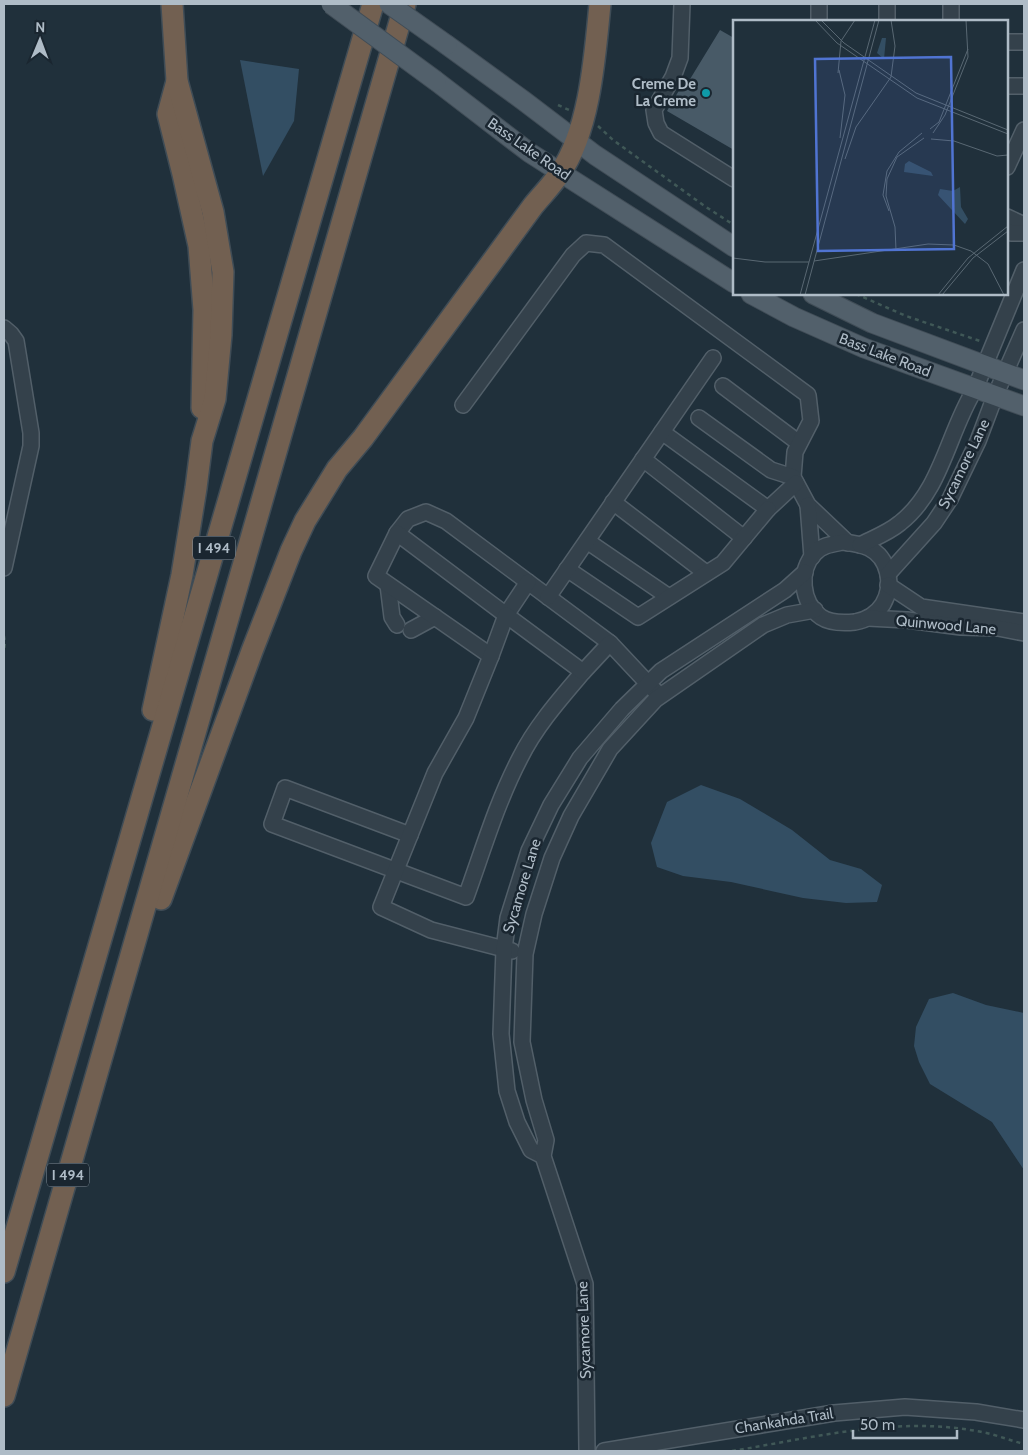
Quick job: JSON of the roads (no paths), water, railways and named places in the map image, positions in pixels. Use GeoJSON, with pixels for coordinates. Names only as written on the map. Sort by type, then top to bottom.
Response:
{"type":"FeatureCollection","features":[{"type":"Feature","properties":{"kind":"highway"},"geometry":{"type":"LineString","coordinates":[[101,934],[157,694],[182,575],[202,441],[215,399],[221,335],[223,272],[213,212],[177,81],[172,4]]}},
{"type":"Feature","properties":{"kind":"highway","name":"I 494"},"geometry":{"type":"LineString","coordinates":[[4,1272],[373,4]]}},
{"type":"Feature","properties":{"kind":"highway","name":"I 494"},"geometry":{"type":"LineString","coordinates":[[4,1396],[406,4]]}},
{"type":"Feature","properties":{"kind":"highway"},"geometry":{"type":"LineString","coordinates":[[132,954],[162,898],[279,579],[305,521],[337,469],[363,438],[561,172],[577,141],[592,80],[600,4]]}},
{"type":"Feature","properties":{"kind":"main road","name":"Bass Lake Road"},"geometry":{"type":"LineString","coordinates":[[331,4],[530,152],[733,283]]}},
{"type":"Feature","properties":{"kind":"main road"},"geometry":{"type":"LineString","coordinates":[[389,4],[595,155],[733,246]]}},
{"type":"Feature","properties":{"kind":"main road","name":"Bass Lake Road"},"geometry":{"type":"LineString","coordinates":[[753,295],[794,317],[864,348],[1024,406]]}},
{"type":"Feature","properties":{"kind":"main road","name":"Bass Lake Road"},"geometry":{"type":"LineString","coordinates":[[814,295],[872,323],[1024,380]]}},
{"type":"Feature","properties":{"kind":"street"},"geometry":{"type":"LineString","coordinates":[[682,4],[680,58],[674,77],[654,110],[656,123],[661,133],[733,178]]}},
{"type":"Feature","properties":{"kind":"street"},"geometry":{"type":"LineString","coordinates":[[819,4],[820,20]]}},
{"type":"Feature","properties":{"kind":"street"},"geometry":{"type":"LineString","coordinates":[[887,4],[887,20]]}},
{"type":"Feature","properties":{"kind":"street"},"geometry":{"type":"LineString","coordinates":[[951,4],[951,20]]}},
{"type":"Feature","properties":{"kind":"street"},"geometry":{"type":"LineString","coordinates":[[1008,42],[1024,42]]}},
{"type":"Feature","properties":{"kind":"street"},"geometry":{"type":"LineString","coordinates":[[1008,86],[1024,86]]}},
{"type":"Feature","properties":{"kind":"street"},"geometry":{"type":"LineString","coordinates":[[1008,164],[1024,130]]}},
{"type":"Feature","properties":{"kind":"street"},"geometry":{"type":"LineString","coordinates":[[1008,217],[1022,224],[1024,232],[1008,232]]}},
{"type":"Feature","properties":{"kind":"street"},"geometry":{"type":"LineString","coordinates":[[463,404],[573,255],[586,243],[604,245],[808,396],[811,421],[795,452],[795,480],[808,505],[854,544]]}},
{"type":"Feature","properties":{"kind":"street","name":"Sycamore Lane"},"geometry":{"type":"LineString","coordinates":[[854,544],[884,534],[901,522],[918,505],[930,488],[964,407],[975,389],[1024,270]]}},
{"type":"Feature","properties":{"kind":"street"},"geometry":{"type":"LineString","coordinates":[[4,328],[16,341],[31,433],[31,446],[4,568]]}},
{"type":"Feature","properties":{"kind":"street","name":"Sycamore Lane"},"geometry":{"type":"LineString","coordinates":[[888,580],[950,499],[978,441],[995,396],[1024,330]]}},
{"type":"Feature","properties":{"kind":"street"},"geometry":{"type":"LineString","coordinates":[[548,597],[713,358]]}},
{"type":"Feature","properties":{"kind":"street"},"geometry":{"type":"LineString","coordinates":[[723,386],[799,443]]}},
{"type":"Feature","properties":{"kind":"street"},"geometry":{"type":"LineString","coordinates":[[699,418],[771,470],[795,480]]}},
{"type":"Feature","properties":{"kind":"street"},"geometry":{"type":"LineString","coordinates":[[662,432],[768,509]]}},
{"type":"Feature","properties":{"kind":"street"},"geometry":{"type":"LineString","coordinates":[[643,459],[744,538]]}},
{"type":"Feature","properties":{"kind":"street"},"geometry":{"type":"LineString","coordinates":[[567,569],[638,617],[723,563],[795,480]]}},
{"type":"Feature","properties":{"kind":"street"},"geometry":{"type":"LineString","coordinates":[[613,502],[706,573]]}},
{"type":"Feature","properties":{"kind":"street"},"geometry":{"type":"LineString","coordinates":[[808,505],[812,558]]}},
{"type":"Feature","properties":{"kind":"street"},"geometry":{"type":"LineString","coordinates":[[492,656],[376,576],[397,533],[408,519],[426,512],[446,520],[610,643],[660,696]]}},
{"type":"Feature","properties":{"kind":"street"},"geometry":{"type":"LineString","coordinates":[[397,533],[583,672]]}},
{"type":"Feature","properties":{"kind":"street"},"geometry":{"type":"LineString","coordinates":[[586,541],[670,597]]}},
{"type":"Feature","properties":{"kind":"street"},"geometry":{"type":"LineString","coordinates":[[843,542],[854,544],[877,554],[886,565],[888,592],[883,604],[868,618],[849,623],[833,621],[822,617],[811,606],[805,593],[804,578],[807,564],[816,552],[827,545],[843,542]]}},
{"type":"Feature","properties":{"kind":"street","name":"Sycamore Lane"},"geometry":{"type":"LineString","coordinates":[[543,1156],[531,1150],[517,1122],[507,1091],[501,1034],[504,949],[508,918],[529,851],[551,805],[580,758],[622,709],[661,671],[785,590],[805,572]]}},
{"type":"Feature","properties":{"kind":"street","name":"Quinwood Lane"},"geometry":{"type":"LineString","coordinates":[[888,580],[921,607],[1024,622]]}},
{"type":"Feature","properties":{"kind":"street"},"geometry":{"type":"LineString","coordinates":[[526,954],[431,930],[381,907],[435,773],[466,718],[492,656],[506,615],[528,582]]}},
{"type":"Feature","properties":{"kind":"street"},"geometry":{"type":"LineString","coordinates":[[388,585],[392,617],[404,627],[435,617]]}},
{"type":"Feature","properties":{"kind":"street","name":"Sycamore Lane"},"geometry":{"type":"LineString","coordinates":[[586,1451],[585,1284],[543,1156],[546,1140],[534,1100],[522,1042],[526,954],[534,914],[552,858],[571,816],[610,748],[660,696],[763,625],[787,615],[815,610]]}},
{"type":"Feature","properties":{"kind":"street","name":"Quinwood Lane"},"geometry":{"type":"LineString","coordinates":[[868,618],[907,620],[945,626],[998,628],[1024,633]]}},
{"type":"Feature","properties":{"kind":"street"},"geometry":{"type":"LineString","coordinates":[[410,835],[285,788],[272,824],[466,897],[497,809],[520,757],[548,714],[610,643]]}},
{"type":"Feature","properties":{"kind":"street","name":"Chankahda Trail"},"geometry":{"type":"LineString","coordinates":[[604,1451],[834,1413],[905,1407],[976,1412],[1024,1420]]}},
{"type":"Feature","properties":{"kind":"water"},"geometry":{"type":"Polygon","coordinates":[[[240,60],[299,69],[294,121],[263,176],[240,60]]]}},
{"type":"Feature","properties":{"kind":"water"},"geometry":{"type":"Polygon","coordinates":[[[701,785],[740,799],[792,830],[830,860],[861,869],[882,885],[877,902],[846,903],[803,898],[731,882],[683,876],[657,867],[651,843],[667,802],[701,785]]]}},
{"type":"Feature","properties":{"kind":"water"},"geometry":{"type":"Polygon","coordinates":[[[953,993],[986,1005],[1024,1013],[1024,1170],[992,1122],[930,1084],[919,1062],[914,1046],[916,1027],[929,999],[953,993]]]}},
{"type":"Feature","properties":{"kind":"place","name":"Creme De La Creme"},"geometry":{"type":"Point","coordinates":[706,93]}}]}
